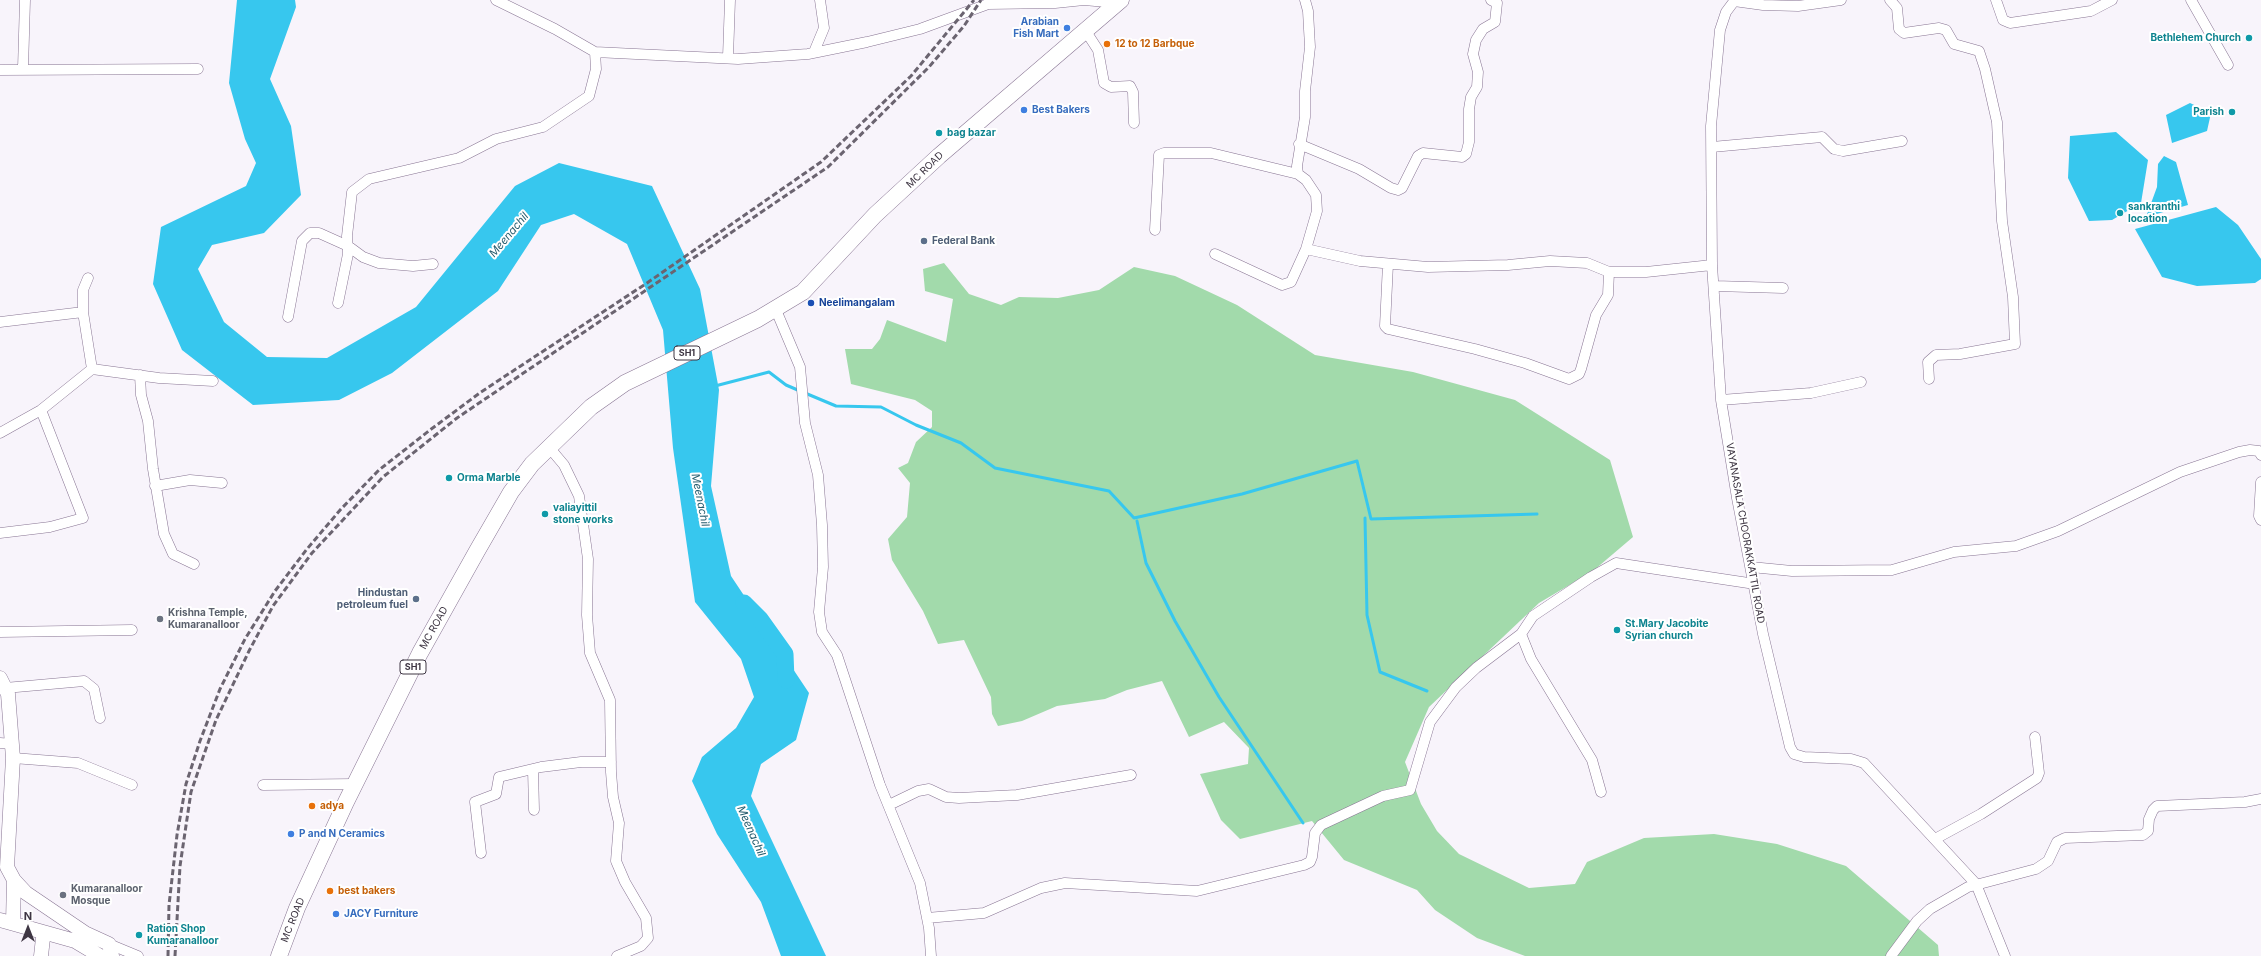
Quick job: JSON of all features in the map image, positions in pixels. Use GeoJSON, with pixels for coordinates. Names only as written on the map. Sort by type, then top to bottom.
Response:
{"type":"FeatureCollection","features":[{"type":"Feature","properties":{"kind":"main road","name":"MC ROAD"},"geometry":{"type":"LineString","coordinates":[[279,956],[298,908],[355,784],[420,653],[477,550],[512,492],[532,464],[548,446],[591,407],[625,383],[776,310],[802,292],[875,215],[939,156],[1120,1]]}},
{"type":"Feature","properties":{"kind":"street"},"geometry":{"type":"LineString","coordinates":[[23,69],[26,0]]}},
{"type":"Feature","properties":{"kind":"street"},"geometry":{"type":"LineString","coordinates":[[496,0],[554,29],[595,52],[728,57],[738,59],[814,52],[920,29],[988,4],[1048,4],[1084,0],[1120,1]]}},
{"type":"Feature","properties":{"kind":"street"},"geometry":{"type":"LineString","coordinates":[[728,57],[730,0]]}},
{"type":"Feature","properties":{"kind":"street"},"geometry":{"type":"LineString","coordinates":[[814,52],[824,28],[820,0]]}},
{"type":"Feature","properties":{"kind":"street"},"geometry":{"type":"LineString","coordinates":[[1298,174],[1299,144],[1304,116],[1304,91],[1310,47],[1308,11],[1305,0]]}},
{"type":"Feature","properties":{"kind":"street"},"geometry":{"type":"LineString","coordinates":[[1299,144],[1359,169],[1398,190],[1402,188],[1418,156],[1423,153],[1462,157],[1466,154],[1470,142],[1469,109],[1471,97],[1477,87],[1478,72],[1473,54],[1476,40],[1483,29],[1495,22],[1497,4],[1491,0]]}},
{"type":"Feature","properties":{"kind":"street"},"geometry":{"type":"LineString","coordinates":[[1734,0],[1763,5],[1798,6],[1841,0]]}},
{"type":"Feature","properties":{"kind":"street","name":"VAYANASALA CHOORAKKATTIL ROAD"},"geometry":{"type":"LineString","coordinates":[[1734,0],[1726,12],[1720,30],[1711,126],[1712,265],[1715,286],[1721,400],[1737,498],[1755,584],[1763,634],[1790,747],[1794,754],[1804,757],[1851,759],[1864,762],[1976,884],[2005,956]]}},
{"type":"Feature","properties":{"kind":"street"},"geometry":{"type":"LineString","coordinates":[[1890,0],[1898,8],[1899,29],[1904,33],[1939,28],[1946,30],[1954,44],[1979,50],[1985,69],[1997,122],[2002,221],[2013,297],[2016,339],[2015,344],[1960,354],[1936,355],[1928,362],[1928,379]]}},
{"type":"Feature","properties":{"kind":"street"},"geometry":{"type":"LineString","coordinates":[[1996,0],[2003,20],[2010,23],[2091,11],[2112,0]]}},
{"type":"Feature","properties":{"kind":"street"},"geometry":{"type":"LineString","coordinates":[[2191,0],[2228,65]]}},
{"type":"Feature","properties":{"kind":"street"},"geometry":{"type":"LineString","coordinates":[[1085,30],[1098,50],[1104,83],[1111,86],[1130,86],[1133,92],[1134,123]]}},
{"type":"Feature","properties":{"kind":"street"},"geometry":{"type":"LineString","coordinates":[[338,303],[348,246],[352,192],[362,184],[384,174],[459,158],[496,139],[543,127],[590,96],[596,69],[595,52]]}},
{"type":"Feature","properties":{"kind":"street"},"geometry":{"type":"LineString","coordinates":[[0,70],[198,69]]}},
{"type":"Feature","properties":{"kind":"street"},"geometry":{"type":"LineString","coordinates":[[1712,146],[1822,137],[1834,149],[1843,151],[1902,141]]}},
{"type":"Feature","properties":{"kind":"street"},"geometry":{"type":"LineString","coordinates":[[1155,230],[1159,155],[1164,153],[1211,153],[1298,174],[1306,180],[1316,195],[1317,211],[1306,248],[1291,282],[1282,285],[1215,254]]}},
{"type":"Feature","properties":{"kind":"street"},"geometry":{"type":"LineString","coordinates":[[288,317],[302,241],[310,233],[319,233],[348,246],[363,257],[379,263],[413,266],[433,264]]}},
{"type":"Feature","properties":{"kind":"street"},"geometry":{"type":"LineString","coordinates":[[1306,248],[1360,261],[1428,267],[1508,265],[1550,261],[1586,263],[1609,272],[1646,272],[1712,265]]}},
{"type":"Feature","properties":{"kind":"street"},"geometry":{"type":"LineString","coordinates":[[1388,264],[1385,326],[1388,329],[1475,349],[1525,363],[1569,379],[1579,374],[1581,369],[1596,315],[1608,295],[1609,272]]}},
{"type":"Feature","properties":{"kind":"street"},"geometry":{"type":"LineString","coordinates":[[88,278],[83,290],[82,312],[92,369]]}},
{"type":"Feature","properties":{"kind":"street"},"geometry":{"type":"LineString","coordinates":[[1715,286],[1783,288]]}},
{"type":"Feature","properties":{"kind":"street"},"geometry":{"type":"LineString","coordinates":[[776,310],[796,354],[803,386],[802,396],[805,423],[818,475],[823,567],[820,622],[822,632],[837,655],[889,804],[920,883],[927,918],[931,956]]}},
{"type":"Feature","properties":{"kind":"street"},"geometry":{"type":"LineString","coordinates":[[0,322],[82,312]]}},
{"type":"Feature","properties":{"kind":"street"},"geometry":{"type":"LineString","coordinates":[[0,433],[41,410],[92,369],[194,381],[213,381]]}},
{"type":"Feature","properties":{"kind":"street"},"geometry":{"type":"LineString","coordinates":[[140,375],[155,486],[164,534],[173,554],[194,564]]}},
{"type":"Feature","properties":{"kind":"street"},"geometry":{"type":"LineString","coordinates":[[1721,400],[1811,393],[1861,382]]}},
{"type":"Feature","properties":{"kind":"street"},"geometry":{"type":"LineString","coordinates":[[0,534],[50,527],[83,518],[41,410]]}},
{"type":"Feature","properties":{"kind":"street"},"geometry":{"type":"LineString","coordinates":[[548,446],[564,465],[579,496],[588,559],[587,615],[590,653],[610,700],[613,797],[619,823],[616,861],[625,882],[646,918],[648,938],[641,946],[617,956]]}},
{"type":"Feature","properties":{"kind":"street"},"geometry":{"type":"LineString","coordinates":[[1751,567],[1792,571],[1892,570],[1954,552],[2016,546],[2058,531],[2180,472],[2239,452],[2250,450],[2259,451],[2261,456]]}},
{"type":"Feature","properties":{"kind":"street"},"geometry":{"type":"LineString","coordinates":[[155,486],[190,480],[222,483]]}},
{"type":"Feature","properties":{"kind":"street"},"geometry":{"type":"LineString","coordinates":[[2261,482],[2259,516],[2261,520]]}},
{"type":"Feature","properties":{"kind":"street"},"geometry":{"type":"LineString","coordinates":[[927,918],[984,913],[1041,888],[1065,882],[1197,891],[1304,866],[1310,862],[1315,833],[1321,825],[1383,796],[1410,790],[1430,722],[1456,687],[1476,668],[1521,634],[1533,616],[1591,577],[1616,563],[1755,584]]}},
{"type":"Feature","properties":{"kind":"street"},"geometry":{"type":"LineString","coordinates":[[0,632],[132,630]]}},
{"type":"Feature","properties":{"kind":"street"},"geometry":{"type":"LineString","coordinates":[[1521,634],[1531,659],[1592,760],[1601,792]]}},
{"type":"Feature","properties":{"kind":"street"},"geometry":{"type":"LineString","coordinates":[[100,718],[94,689],[84,681],[3,683],[8,694],[6,743],[13,758],[7,867],[14,880],[26,893],[110,950],[138,956]]}},
{"type":"Feature","properties":{"kind":"street"},"geometry":{"type":"LineString","coordinates":[[1935,839],[1981,814],[2037,778],[2039,773],[2035,737]]}},
{"type":"Feature","properties":{"kind":"street"},"geometry":{"type":"LineString","coordinates":[[13,758],[78,763],[132,785]]}},
{"type":"Feature","properties":{"kind":"street"},"geometry":{"type":"LineString","coordinates":[[481,853],[475,802],[496,794],[499,777],[533,769],[581,762],[611,762]]}},
{"type":"Feature","properties":{"kind":"street"},"geometry":{"type":"LineString","coordinates":[[533,769],[534,810]]}},
{"type":"Feature","properties":{"kind":"street"},"geometry":{"type":"LineString","coordinates":[[889,804],[918,791],[929,789],[946,797],[959,798],[1017,795],[1131,774]]}},
{"type":"Feature","properties":{"kind":"street"},"geometry":{"type":"LineString","coordinates":[[263,785],[355,784]]}},
{"type":"Feature","properties":{"kind":"street"},"geometry":{"type":"LineString","coordinates":[[1891,956],[1917,921],[1930,909],[1976,884],[2036,869],[2048,861],[2057,842],[2065,838],[2144,835],[2148,831],[2149,819],[2153,810],[2157,806],[2245,802],[2261,799]]}},
{"type":"Feature","properties":{"kind":"street"},"geometry":{"type":"LineString","coordinates":[[14,880],[6,921],[75,941],[100,956]]}},
{"type":"Feature","properties":{"kind":"street"},"geometry":{"type":"LineString","coordinates":[[31,929],[43,938],[83,956]]}},
{"type":"Feature","properties":{"kind":"street"},"geometry":{"type":"LineString","coordinates":[[41,956],[43,938]]}},
{"type":"Feature","properties":{"kind":"green space"},"geometry":{"type":"Polygon","coordinates":[[[944,263],[969,294],[1001,305],[1019,297],[1058,298],[1099,290],[1134,267],[1175,276],[1237,305],[1315,355],[1413,372],[1515,400],[1610,460],[1633,537],[1593,571],[1539,603],[1429,707],[1405,762],[1421,804],[1437,831],[1459,854],[1529,888],[1575,884],[1587,862],[1644,838],[1714,834],[1777,844],[1846,866],[1938,945],[1939,956],[1525,956],[1477,938],[1435,910],[1417,890],[1344,860],[1312,821],[1240,839],[1221,820],[1200,774],[1248,764],[1249,748],[1224,722],[1189,737],[1162,681],[1127,690],[1105,699],[1057,706],[1022,721],[998,726],[992,714],[991,697],[964,640],[938,644],[923,611],[892,560],[888,539],[907,517],[910,483],[898,468],[908,463],[916,442],[932,427],[932,411],[915,400],[851,384],[845,349],[872,349],[880,339],[887,320],[946,342],[953,299],[925,291],[923,269],[944,263]]]}},
{"type":"Feature","properties":{"kind":"water"},"geometry":{"type":"Polygon","coordinates":[[[237,0],[295,0],[296,7],[270,79],[291,126],[301,195],[264,233],[212,245],[198,269],[224,322],[267,357],[327,358],[416,307],[515,186],[559,163],[652,186],[700,289],[719,390],[711,486],[731,576],[809,693],[796,740],[761,764],[751,796],[826,956],[781,956],[761,902],[717,834],[692,781],[702,757],[736,728],[754,697],[741,659],[695,602],[673,448],[663,330],[627,244],[574,214],[541,225],[498,291],[392,373],[339,400],[253,405],[182,350],[153,284],[161,227],[246,186],[256,163],[245,139],[229,83],[237,0]]]}},
{"type":"Feature","properties":{"kind":"water"},"geometry":{"type":"Polygon","coordinates":[[[2190,103],[2211,113],[2207,131],[2172,143],[2166,115],[2190,103]]]}},
{"type":"Feature","properties":{"kind":"water"},"geometry":{"type":"Polygon","coordinates":[[[2116,132],[2148,160],[2141,203],[2112,220],[2089,221],[2068,178],[2070,136],[2116,132]]]}},
{"type":"Feature","properties":{"kind":"water"},"geometry":{"type":"Polygon","coordinates":[[[2164,156],[2176,162],[2188,205],[2146,217],[2157,187],[2158,164],[2164,156]]]}},
{"type":"Feature","properties":{"kind":"water"},"geometry":{"type":"Polygon","coordinates":[[[2216,207],[2238,225],[2261,259],[2261,279],[2255,283],[2197,286],[2162,277],[2135,229],[2216,207]]]}},
{"type":"Feature","properties":{"kind":"waterway"},"geometry":{"type":"LineString","coordinates":[[715,386],[769,372],[786,385],[800,391]]}},
{"type":"Feature","properties":{"kind":"waterway"},"geometry":{"type":"LineString","coordinates":[[805,393],[836,406],[881,407],[916,425],[961,443],[995,468],[1109,491],[1134,518],[1242,494],[1357,461],[1371,519],[1537,514]]}},
{"type":"Feature","properties":{"kind":"waterway"},"geometry":{"type":"LineString","coordinates":[[1365,518],[1367,615],[1380,672],[1427,691]]}},
{"type":"Feature","properties":{"kind":"waterway"},"geometry":{"type":"LineString","coordinates":[[1137,521],[1146,563],[1175,621],[1219,697],[1303,823]]}},
{"type":"Feature","properties":{"kind":"waterway","name":"Meenachil"},"geometry":{"type":"LineString","coordinates":[[744,603],[760,619],[785,654],[786,680]]}},
{"type":"Feature","properties":{"kind":"railway"},"geometry":{"type":"LineString","coordinates":[[168,956],[169,905],[177,835],[186,784],[200,741],[220,689],[245,639],[275,591],[307,549],[341,509],[379,470],[430,430],[481,392],[647,283],[821,162],[911,76],[974,0]]}},
{"type":"Feature","properties":{"kind":"railway"},"geometry":{"type":"LineString","coordinates":[[175,956],[180,866],[191,792],[216,720],[249,651],[273,606],[312,553],[383,477],[457,418],[828,167],[929,67],[964,26],[981,0]]}},
{"type":"Feature","properties":{"kind":"place","name":"Arabian Fish Mart"},"geometry":{"type":"Point","coordinates":[1067,28]}},
{"type":"Feature","properties":{"kind":"place","name":"Bethlehem Church"},"geometry":{"type":"Point","coordinates":[2249,38]}},
{"type":"Feature","properties":{"kind":"place","name":"12 to 12 Barbque"},"geometry":{"type":"Point","coordinates":[1107,44]}},
{"type":"Feature","properties":{"kind":"place","name":"Best Bakers"},"geometry":{"type":"Point","coordinates":[1024,110]}},
{"type":"Feature","properties":{"kind":"place","name":"Parish"},"geometry":{"type":"Point","coordinates":[2232,112]}},
{"type":"Feature","properties":{"kind":"place","name":"bag bazar"},"geometry":{"type":"Point","coordinates":[939,133]}},
{"type":"Feature","properties":{"kind":"place","name":"sankranthi location"},"geometry":{"type":"Point","coordinates":[2120,213]}},
{"type":"Feature","properties":{"kind":"place","name":"Federal Bank"},"geometry":{"type":"Point","coordinates":[924,241]}},
{"type":"Feature","properties":{"kind":"place","name":"Neelimangalam"},"geometry":{"type":"Point","coordinates":[811,303]}},
{"type":"Feature","properties":{"kind":"place","name":"Orma Marble"},"geometry":{"type":"Point","coordinates":[449,478]}},
{"type":"Feature","properties":{"kind":"place","name":"valiayittil stone works"},"geometry":{"type":"Point","coordinates":[545,514]}},
{"type":"Feature","properties":{"kind":"place","name":"Hindustan petroleum fuel"},"geometry":{"type":"Point","coordinates":[416,599]}},
{"type":"Feature","properties":{"kind":"place","name":"Krishna Temple, Kumaranalloor"},"geometry":{"type":"Point","coordinates":[160,619]}},
{"type":"Feature","properties":{"kind":"place","name":"St.Mary Jacobite Syrian church"},"geometry":{"type":"Point","coordinates":[1617,630]}},
{"type":"Feature","properties":{"kind":"place","name":"adya"},"geometry":{"type":"Point","coordinates":[312,806]}},
{"type":"Feature","properties":{"kind":"place","name":"P and N Ceramics"},"geometry":{"type":"Point","coordinates":[291,834]}},
{"type":"Feature","properties":{"kind":"place","name":"best bakers"},"geometry":{"type":"Point","coordinates":[330,891]}},
{"type":"Feature","properties":{"kind":"place","name":"Kumaranalloor Mosque"},"geometry":{"type":"Point","coordinates":[63,895]}},
{"type":"Feature","properties":{"kind":"place","name":"JACY Furniture"},"geometry":{"type":"Point","coordinates":[336,914]}},
{"type":"Feature","properties":{"kind":"place","name":"Ration Shop Kumaranalloor"},"geometry":{"type":"Point","coordinates":[139,935]}}]}
